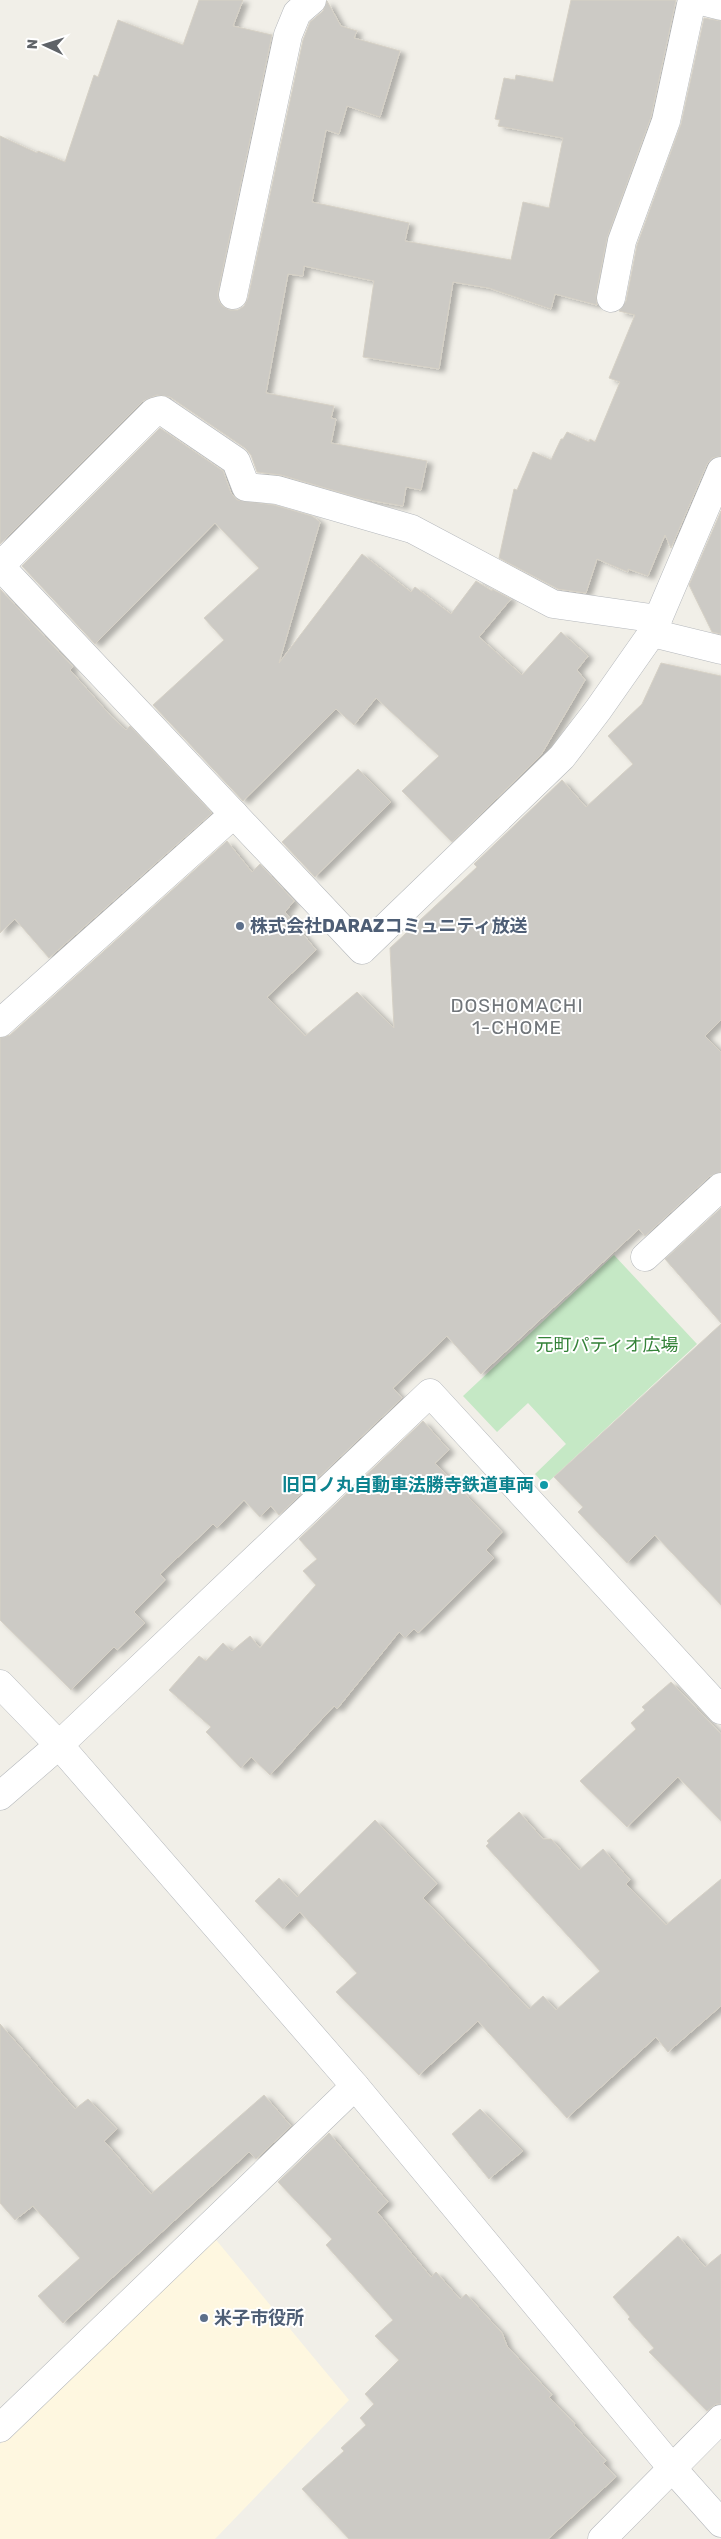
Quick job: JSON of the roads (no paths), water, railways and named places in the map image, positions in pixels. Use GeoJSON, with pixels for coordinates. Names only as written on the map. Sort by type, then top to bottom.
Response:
{"type":"FeatureCollection","features":[{"type":"Feature","properties":{"kind":"street"},"geometry":{"type":"LineString","coordinates":[[233,295],[288,35],[297,12],[312,0]]}},
{"type":"Feature","properties":{"kind":"street"},"geometry":{"type":"LineString","coordinates":[[611,298],[622,241],[666,121],[692,0]]}},
{"type":"Feature","properties":{"kind":"street"},"geometry":{"type":"LineString","coordinates":[[697,0],[721,6]]}},
{"type":"Feature","properties":{"kind":"street"},"geometry":{"type":"LineString","coordinates":[[721,471],[655,626],[562,757],[362,950],[0,566],[154,412],[161,410],[236,461],[246,487],[278,490],[412,529],[553,604],[655,626],[721,650]]}},
{"type":"Feature","properties":{"kind":"street"},"geometry":{"type":"LineString","coordinates":[[0,1023],[234,814]]}},
{"type":"Feature","properties":{"kind":"street"},"geometry":{"type":"LineString","coordinates":[[645,1257],[721,1187]]}},
{"type":"Feature","properties":{"kind":"street"},"geometry":{"type":"LineString","coordinates":[[0,1796],[58,1744],[430,1393],[721,1710]]}},
{"type":"Feature","properties":{"kind":"street"},"geometry":{"type":"LineString","coordinates":[[0,1684],[58,1744],[355,2086],[672,2468],[721,2523]]}},
{"type":"Feature","properties":{"kind":"street"},"geometry":{"type":"LineString","coordinates":[[0,2428],[355,2086]]}},
{"type":"Feature","properties":{"kind":"street"},"geometry":{"type":"LineString","coordinates":[[602,2539],[721,2419]]}},
{"type":"Feature","properties":{"kind":"place","name":"株式会社DARAZコミュニティ放送"},"geometry":{"type":"Point","coordinates":[240,926]}},
{"type":"Feature","properties":{"kind":"place","name":"旧日ノ丸自動車法勝寺鉄道車両"},"geometry":{"type":"Point","coordinates":[544,1485]}},
{"type":"Feature","properties":{"kind":"place","name":"米子市役所"},"geometry":{"type":"Point","coordinates":[204,2318]}},
{"type":"Feature","properties":{"kind":"district","name":"DOSHOMACHI 1-CHOME"},"geometry":{"type":"Point","coordinates":[517,1016]}},
{"type":"Feature","properties":{"kind":"park label","name":"元町パティオ広場"},"geometry":{"type":"Point","coordinates":[607,1345]}}]}
